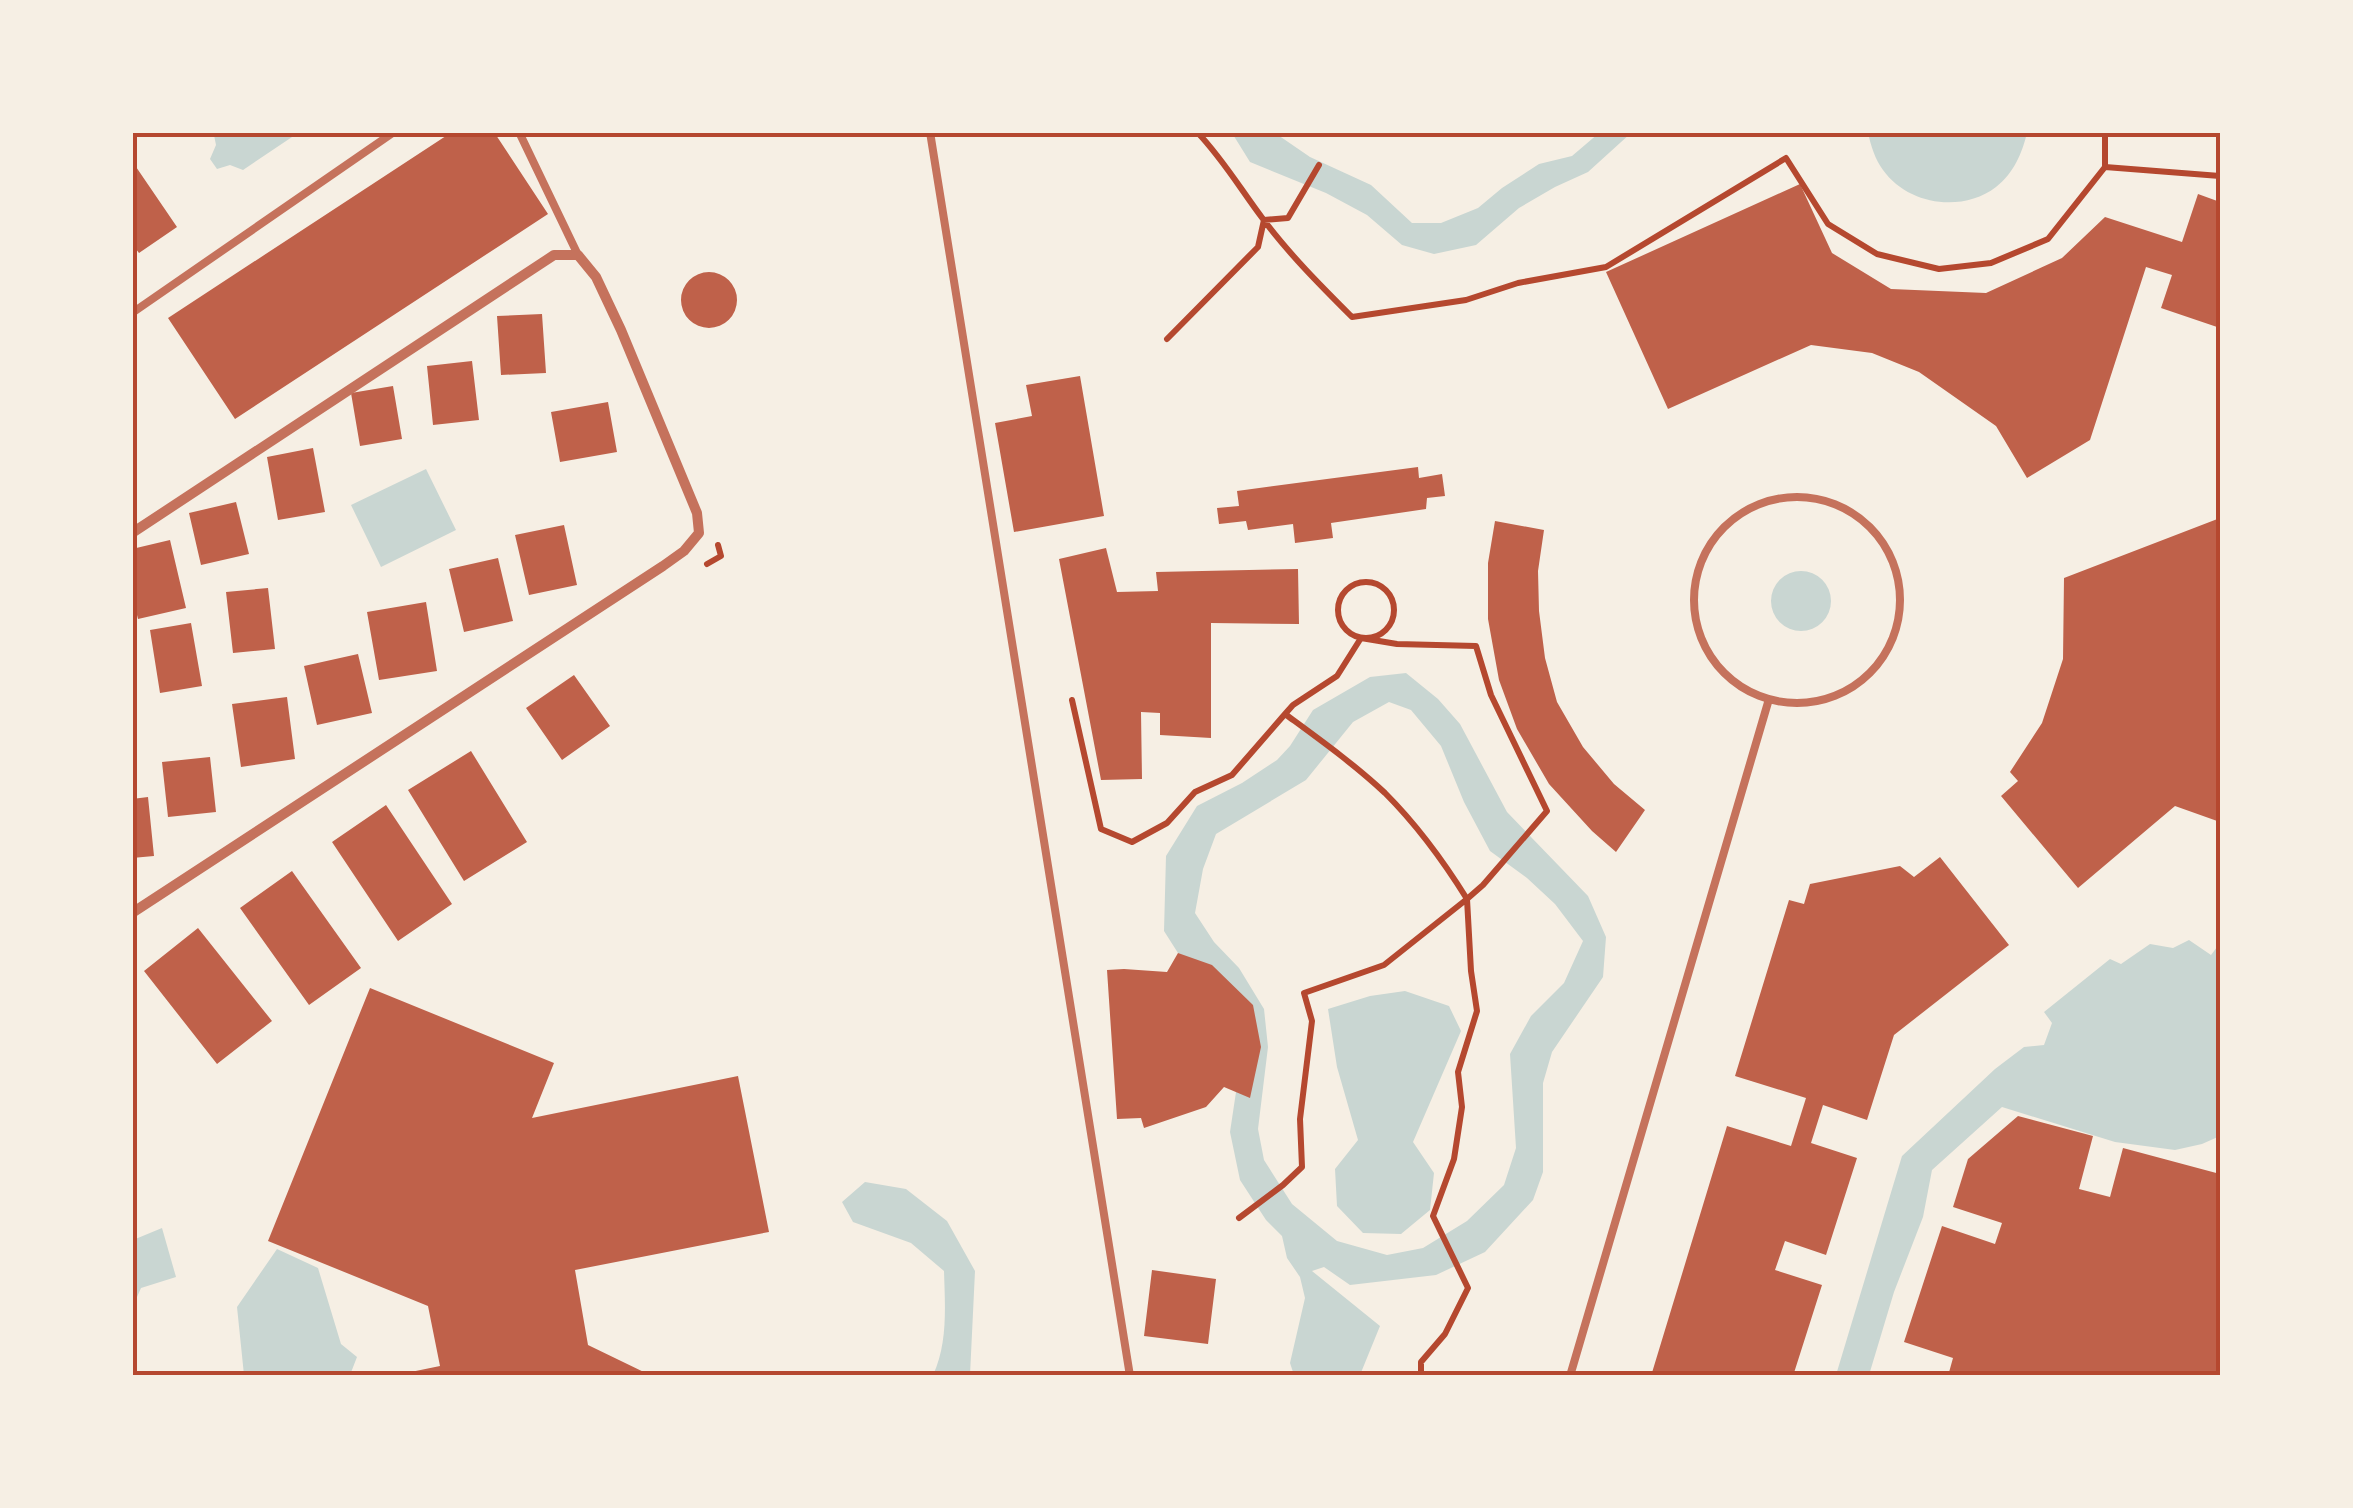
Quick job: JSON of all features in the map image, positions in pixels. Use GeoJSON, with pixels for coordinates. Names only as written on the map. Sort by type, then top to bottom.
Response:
{"type":"FeatureCollection","features":[{"type":"Feature","properties":{"kind":"street"},"geometry":{"type":"LineString","coordinates":[[132,533],[554,255],[578,255],[596,277],[622,330],[697,513],[699,533],[684,551],[663,566],[132,912]]}},
{"type":"Feature","properties":{"kind":"lane"},"geometry":{"type":"LineString","coordinates":[[132,313],[394,132]]}},
{"type":"Feature","properties":{"kind":"lane"},"geometry":{"type":"LineString","coordinates":[[519,132],[578,255]]}},
{"type":"Feature","properties":{"kind":"lane"},"geometry":{"type":"LineString","coordinates":[[930,132],[1130,1376]]}},
{"type":"Feature","properties":{"kind":"lane"},"geometry":{"type":"LineString","coordinates":[[1792,496],[1826,501],[1857,516],[1880,540],[1896,570],[1900,604],[1894,638],[1876,667],[1850,690],[1819,702],[1784,704],[1768,699],[1752,694],[1724,674],[1704,646],[1693,613],[1695,579],[1707,547],[1729,521],[1758,504],[1792,496]]}},
{"type":"Feature","properties":{"kind":"lane"},"geometry":{"type":"LineString","coordinates":[[1570,1376],[1768,699]]}},
{"type":"Feature","properties":{"kind":"path"},"geometry":{"type":"LineString","coordinates":[[1197,132],[1217,152],[1264,220],[1352,317],[1466,300],[1518,282],[1606,267],[1786,158],[1828,224],[1877,254],[1939,269],[1992,262],[2048,239],[2104,167],[2106,132]]}},
{"type":"Feature","properties":{"kind":"path"},"geometry":{"type":"LineString","coordinates":[[1264,220],[1288,218],[1319,165]]}},
{"type":"Feature","properties":{"kind":"path"},"geometry":{"type":"LineString","coordinates":[[2104,167],[2220,176]]}},
{"type":"Feature","properties":{"kind":"path"},"geometry":{"type":"LineString","coordinates":[[1167,340],[1258,248],[1264,220]]}},
{"type":"Feature","properties":{"kind":"path"},"geometry":{"type":"LineString","coordinates":[[1072,700],[1101,829],[1132,842],[1166,823],[1195,792],[1232,775],[1293,705],[1336,676],[1361,638],[1386,630],[1394,605],[1385,590],[1369,582],[1359,582],[1343,593],[1337,611],[1344,628],[1361,638],[1397,644],[1476,646],[1492,694],[1547,812],[1483,885],[1384,965],[1304,993],[1312,1020],[1300,1120],[1302,1167],[1239,1218]]}},
{"type":"Feature","properties":{"kind":"path"},"geometry":{"type":"LineString","coordinates":[[1285,714],[1386,795],[1446,865],[1467,900],[1476,1011],[1458,1072],[1462,1107],[1454,1160],[1433,1216],[1468,1288],[1445,1334],[1420,1362],[1420,1376]]}},
{"type":"Feature","properties":{"kind":"shaded area"},"geometry":{"type":"Polygon","coordinates":[[[1868,132],[2027,133],[2016,162],[1996,187],[1968,200],[1952,202],[1921,198],[1894,182],[1878,161],[1868,132]]]}},
{"type":"Feature","properties":{"kind":"shaded area"},"geometry":{"type":"Polygon","coordinates":[[[298,133],[243,170],[230,165],[217,169],[210,159],[216,145],[214,135],[298,133]]]}},
{"type":"Feature","properties":{"kind":"shaded area"},"geometry":{"type":"Polygon","coordinates":[[[1232,133],[1275,133],[1310,157],[1371,185],[1412,223],[1441,223],[1478,208],[1539,164],[1572,156],[1599,133],[1631,133],[1588,172],[1519,208],[1476,245],[1434,254],[1402,245],[1367,215],[1326,193],[1250,162],[1232,133]]]}},
{"type":"Feature","properties":{"kind":"shaded area"},"geometry":{"type":"Polygon","coordinates":[[[426,469],[456,530],[381,567],[351,505],[426,469]]]}},
{"type":"Feature","properties":{"kind":"shaded area"},"geometry":{"type":"Polygon","coordinates":[[[1801,571],[1822,580],[1831,601],[1822,622],[1801,631],[1780,622],[1771,601],[1780,580],[1801,571]]]}},
{"type":"Feature","properties":{"kind":"shaded area"},"geometry":{"type":"Polygon","coordinates":[[[1406,673],[1438,699],[1460,724],[1507,812],[1588,896],[1606,937],[1603,977],[1552,1052],[1543,1083],[1543,1172],[1533,1200],[1485,1252],[1436,1275],[1350,1285],[1324,1267],[1312,1271],[1380,1326],[1360,1375],[1294,1375],[1290,1363],[1305,1298],[1300,1277],[1287,1258],[1282,1236],[1266,1220],[1240,1180],[1230,1132],[1236,1092],[1207,972],[1178,953],[1164,931],[1166,856],[1197,806],[1277,760],[1313,710],[1370,677],[1406,673]],[[1389,702],[1353,722],[1306,780],[1216,834],[1203,869],[1195,913],[1214,942],[1239,968],[1264,1009],[1268,1047],[1258,1129],[1264,1160],[1292,1204],[1337,1241],[1387,1255],[1423,1248],[1467,1221],[1504,1185],[1516,1148],[1510,1054],[1531,1016],[1564,983],[1583,941],[1555,904],[1490,851],[1441,746],[1411,710],[1389,702]]]}},
{"type":"Feature","properties":{"kind":"shaded area"},"geometry":{"type":"Polygon","coordinates":[[[2189,940],[2211,955],[2220,943],[2220,1136],[2175,1150],[2115,1142],[2002,1107],[1932,1170],[1923,1217],[1894,1292],[1869,1375],[1836,1375],[1902,1156],[1995,1069],[2024,1047],[2044,1045],[2052,1023],[2044,1012],[2110,959],[2121,964],[2150,944],[2173,948],[2189,940]]]}},
{"type":"Feature","properties":{"kind":"shaded area"},"geometry":{"type":"Polygon","coordinates":[[[1405,991],[1449,1006],[1461,1031],[1413,1142],[1434,1173],[1430,1210],[1401,1234],[1363,1233],[1337,1206],[1335,1169],[1358,1140],[1337,1067],[1328,1009],[1370,996],[1405,991]]]}},
{"type":"Feature","properties":{"kind":"shaded area"},"geometry":{"type":"Polygon","coordinates":[[[865,1182],[906,1189],[947,1221],[975,1271],[970,1375],[933,1375],[943,1337],[944,1271],[911,1243],[853,1222],[842,1202],[865,1182]]]}},
{"type":"Feature","properties":{"kind":"shaded area"},"geometry":{"type":"Polygon","coordinates":[[[162,1228],[176,1277],[141,1288],[133,1306],[133,1240],[162,1228]]]}},
{"type":"Feature","properties":{"kind":"shaded area"},"geometry":{"type":"Polygon","coordinates":[[[277,1249],[318,1268],[341,1344],[357,1357],[350,1375],[244,1375],[237,1307],[277,1249]]]}},
{"type":"Feature","properties":{"kind":"building"},"geometry":{"type":"Polygon","coordinates":[[[452,132],[494,132],[548,214],[235,419],[168,318],[452,132]]]}},
{"type":"Feature","properties":{"kind":"building"},"geometry":{"type":"Polygon","coordinates":[[[132,161],[177,227],[139,253],[132,244],[132,161]]]}},
{"type":"Feature","properties":{"kind":"building"},"geometry":{"type":"Polygon","coordinates":[[[1800,184],[1832,253],[1891,289],[1986,293],[2062,258],[2105,217],[2182,242],[2198,194],[2220,202],[2220,328],[2161,308],[2172,275],[2146,267],[2090,440],[2027,478],[1996,426],[1919,372],[1872,353],[1811,345],[1668,409],[1606,272],[1800,184]]]}},
{"type":"Feature","properties":{"kind":"building"},"geometry":{"type":"Polygon","coordinates":[[[709,272],[729,280],[737,300],[729,320],[709,328],[689,320],[681,300],[689,280],[709,272]]]}},
{"type":"Feature","properties":{"kind":"building"},"geometry":{"type":"Polygon","coordinates":[[[542,314],[546,373],[501,375],[497,316],[542,314]]]}},
{"type":"Feature","properties":{"kind":"building"},"geometry":{"type":"Polygon","coordinates":[[[472,361],[479,420],[433,425],[427,366],[472,361]]]}},
{"type":"Feature","properties":{"kind":"building"},"geometry":{"type":"Polygon","coordinates":[[[1080,376],[1104,516],[1014,532],[995,423],[1032,416],[1026,385],[1080,376]]]}},
{"type":"Feature","properties":{"kind":"building"},"geometry":{"type":"Polygon","coordinates":[[[393,386],[402,439],[360,446],[351,393],[393,386]]]}},
{"type":"Feature","properties":{"kind":"building"},"geometry":{"type":"Polygon","coordinates":[[[608,402],[617,452],[560,462],[551,412],[608,402]]]}},
{"type":"Feature","properties":{"kind":"building"},"geometry":{"type":"Polygon","coordinates":[[[313,448],[325,512],[278,520],[267,457],[313,448]]]}},
{"type":"Feature","properties":{"kind":"building"},"geometry":{"type":"Polygon","coordinates":[[[1418,467],[1419,478],[1442,474],[1445,496],[1427,498],[1426,509],[1331,523],[1333,538],[1295,543],[1293,524],[1248,530],[1246,521],[1219,524],[1217,508],[1239,506],[1237,491],[1418,467]]]}},
{"type":"Feature","properties":{"kind":"building"},"geometry":{"type":"Polygon","coordinates":[[[236,502],[249,554],[201,565],[189,513],[236,502]]]}},
{"type":"Feature","properties":{"kind":"building"},"geometry":{"type":"Polygon","coordinates":[[[2220,518],[2220,822],[2175,806],[2078,888],[2001,796],[2018,781],[2010,772],[2042,723],[2063,659],[2064,578],[2220,518]]]}},
{"type":"Feature","properties":{"kind":"building"},"geometry":{"type":"Polygon","coordinates":[[[1495,521],[1544,530],[1538,571],[1539,611],[1545,658],[1557,702],[1583,747],[1614,784],[1645,810],[1616,852],[1549,784],[1517,729],[1499,680],[1488,619],[1488,563],[1495,521]]]}},
{"type":"Feature","properties":{"kind":"building"},"geometry":{"type":"Polygon","coordinates":[[[564,525],[577,585],[529,595],[515,535],[564,525]]]}},
{"type":"Feature","properties":{"kind":"building"},"geometry":{"type":"Polygon","coordinates":[[[170,540],[186,608],[138,619],[132,595],[132,549],[170,540]]]}},
{"type":"Feature","properties":{"kind":"building"},"geometry":{"type":"Polygon","coordinates":[[[1106,548],[1117,592],[1158,591],[1156,572],[1298,569],[1299,624],[1211,623],[1211,738],[1160,735],[1160,713],[1141,712],[1142,779],[1101,780],[1059,559],[1106,548]]]}},
{"type":"Feature","properties":{"kind":"building"},"geometry":{"type":"Polygon","coordinates":[[[498,558],[513,621],[464,632],[449,569],[498,558]]]}},
{"type":"Feature","properties":{"kind":"building"},"geometry":{"type":"Polygon","coordinates":[[[268,588],[275,649],[233,653],[226,592],[268,588]]]}},
{"type":"Feature","properties":{"kind":"building"},"geometry":{"type":"Polygon","coordinates":[[[426,602],[437,671],[379,680],[367,612],[426,602]]]}},
{"type":"Feature","properties":{"kind":"building"},"geometry":{"type":"Polygon","coordinates":[[[191,623],[202,686],[160,693],[150,630],[191,623]]]}},
{"type":"Feature","properties":{"kind":"building"},"geometry":{"type":"Polygon","coordinates":[[[358,654],[372,713],[317,725],[304,666],[358,654]]]}},
{"type":"Feature","properties":{"kind":"building"},"geometry":{"type":"Polygon","coordinates":[[[574,675],[610,726],[562,760],[526,708],[574,675]]]}},
{"type":"Feature","properties":{"kind":"building"},"geometry":{"type":"Polygon","coordinates":[[[287,697],[295,759],[241,767],[232,704],[287,697]]]}},
{"type":"Feature","properties":{"kind":"building"},"geometry":{"type":"Polygon","coordinates":[[[471,751],[527,842],[464,881],[408,790],[471,751]]]}},
{"type":"Feature","properties":{"kind":"building"},"geometry":{"type":"Polygon","coordinates":[[[210,757],[216,812],[168,817],[162,762],[210,757]]]}},
{"type":"Feature","properties":{"kind":"building"},"geometry":{"type":"Polygon","coordinates":[[[148,797],[154,856],[132,858],[132,799],[148,797]]]}},
{"type":"Feature","properties":{"kind":"building"},"geometry":{"type":"Polygon","coordinates":[[[386,805],[452,904],[398,941],[332,842],[386,805]]]}},
{"type":"Feature","properties":{"kind":"building"},"geometry":{"type":"Polygon","coordinates":[[[1940,857],[2009,945],[1894,1035],[1867,1120],[1823,1105],[1811,1143],[1857,1158],[1826,1255],[1785,1241],[1775,1270],[1822,1285],[1793,1376],[1754,1376],[1743,1372],[1742,1376],[1651,1376],[1727,1126],[1791,1146],[1806,1098],[1735,1076],[1789,900],[1804,904],[1810,884],[1900,866],[1914,877],[1940,857]]]}},
{"type":"Feature","properties":{"kind":"building"},"geometry":{"type":"Polygon","coordinates":[[[292,871],[361,968],[309,1005],[240,908],[292,871]]]}},
{"type":"Feature","properties":{"kind":"building"},"geometry":{"type":"Polygon","coordinates":[[[198,928],[272,1021],[217,1064],[144,971],[198,928]]]}},
{"type":"Feature","properties":{"kind":"building"},"geometry":{"type":"Polygon","coordinates":[[[1178,953],[1212,965],[1253,1005],[1261,1047],[1250,1098],[1224,1087],[1206,1107],[1144,1128],[1141,1118],[1117,1119],[1107,970],[1167,972],[1178,953]]]}},
{"type":"Feature","properties":{"kind":"building"},"geometry":{"type":"Polygon","coordinates":[[[370,988],[554,1063],[532,1118],[738,1076],[769,1232],[575,1270],[588,1345],[652,1376],[401,1376],[440,1366],[428,1306],[268,1241],[370,988]]]}},
{"type":"Feature","properties":{"kind":"building"},"geometry":{"type":"Polygon","coordinates":[[[2018,1116],[2093,1136],[2079,1189],[2110,1197],[2123,1148],[2220,1174],[2220,1376],[1948,1376],[1953,1358],[1904,1342],[1942,1226],[1995,1244],[2002,1223],[1953,1207],[1968,1159],[2018,1116]]]}},
{"type":"Feature","properties":{"kind":"building"},"geometry":{"type":"Polygon","coordinates":[[[1152,1270],[1216,1279],[1208,1344],[1144,1336],[1152,1270]]]}}]}
